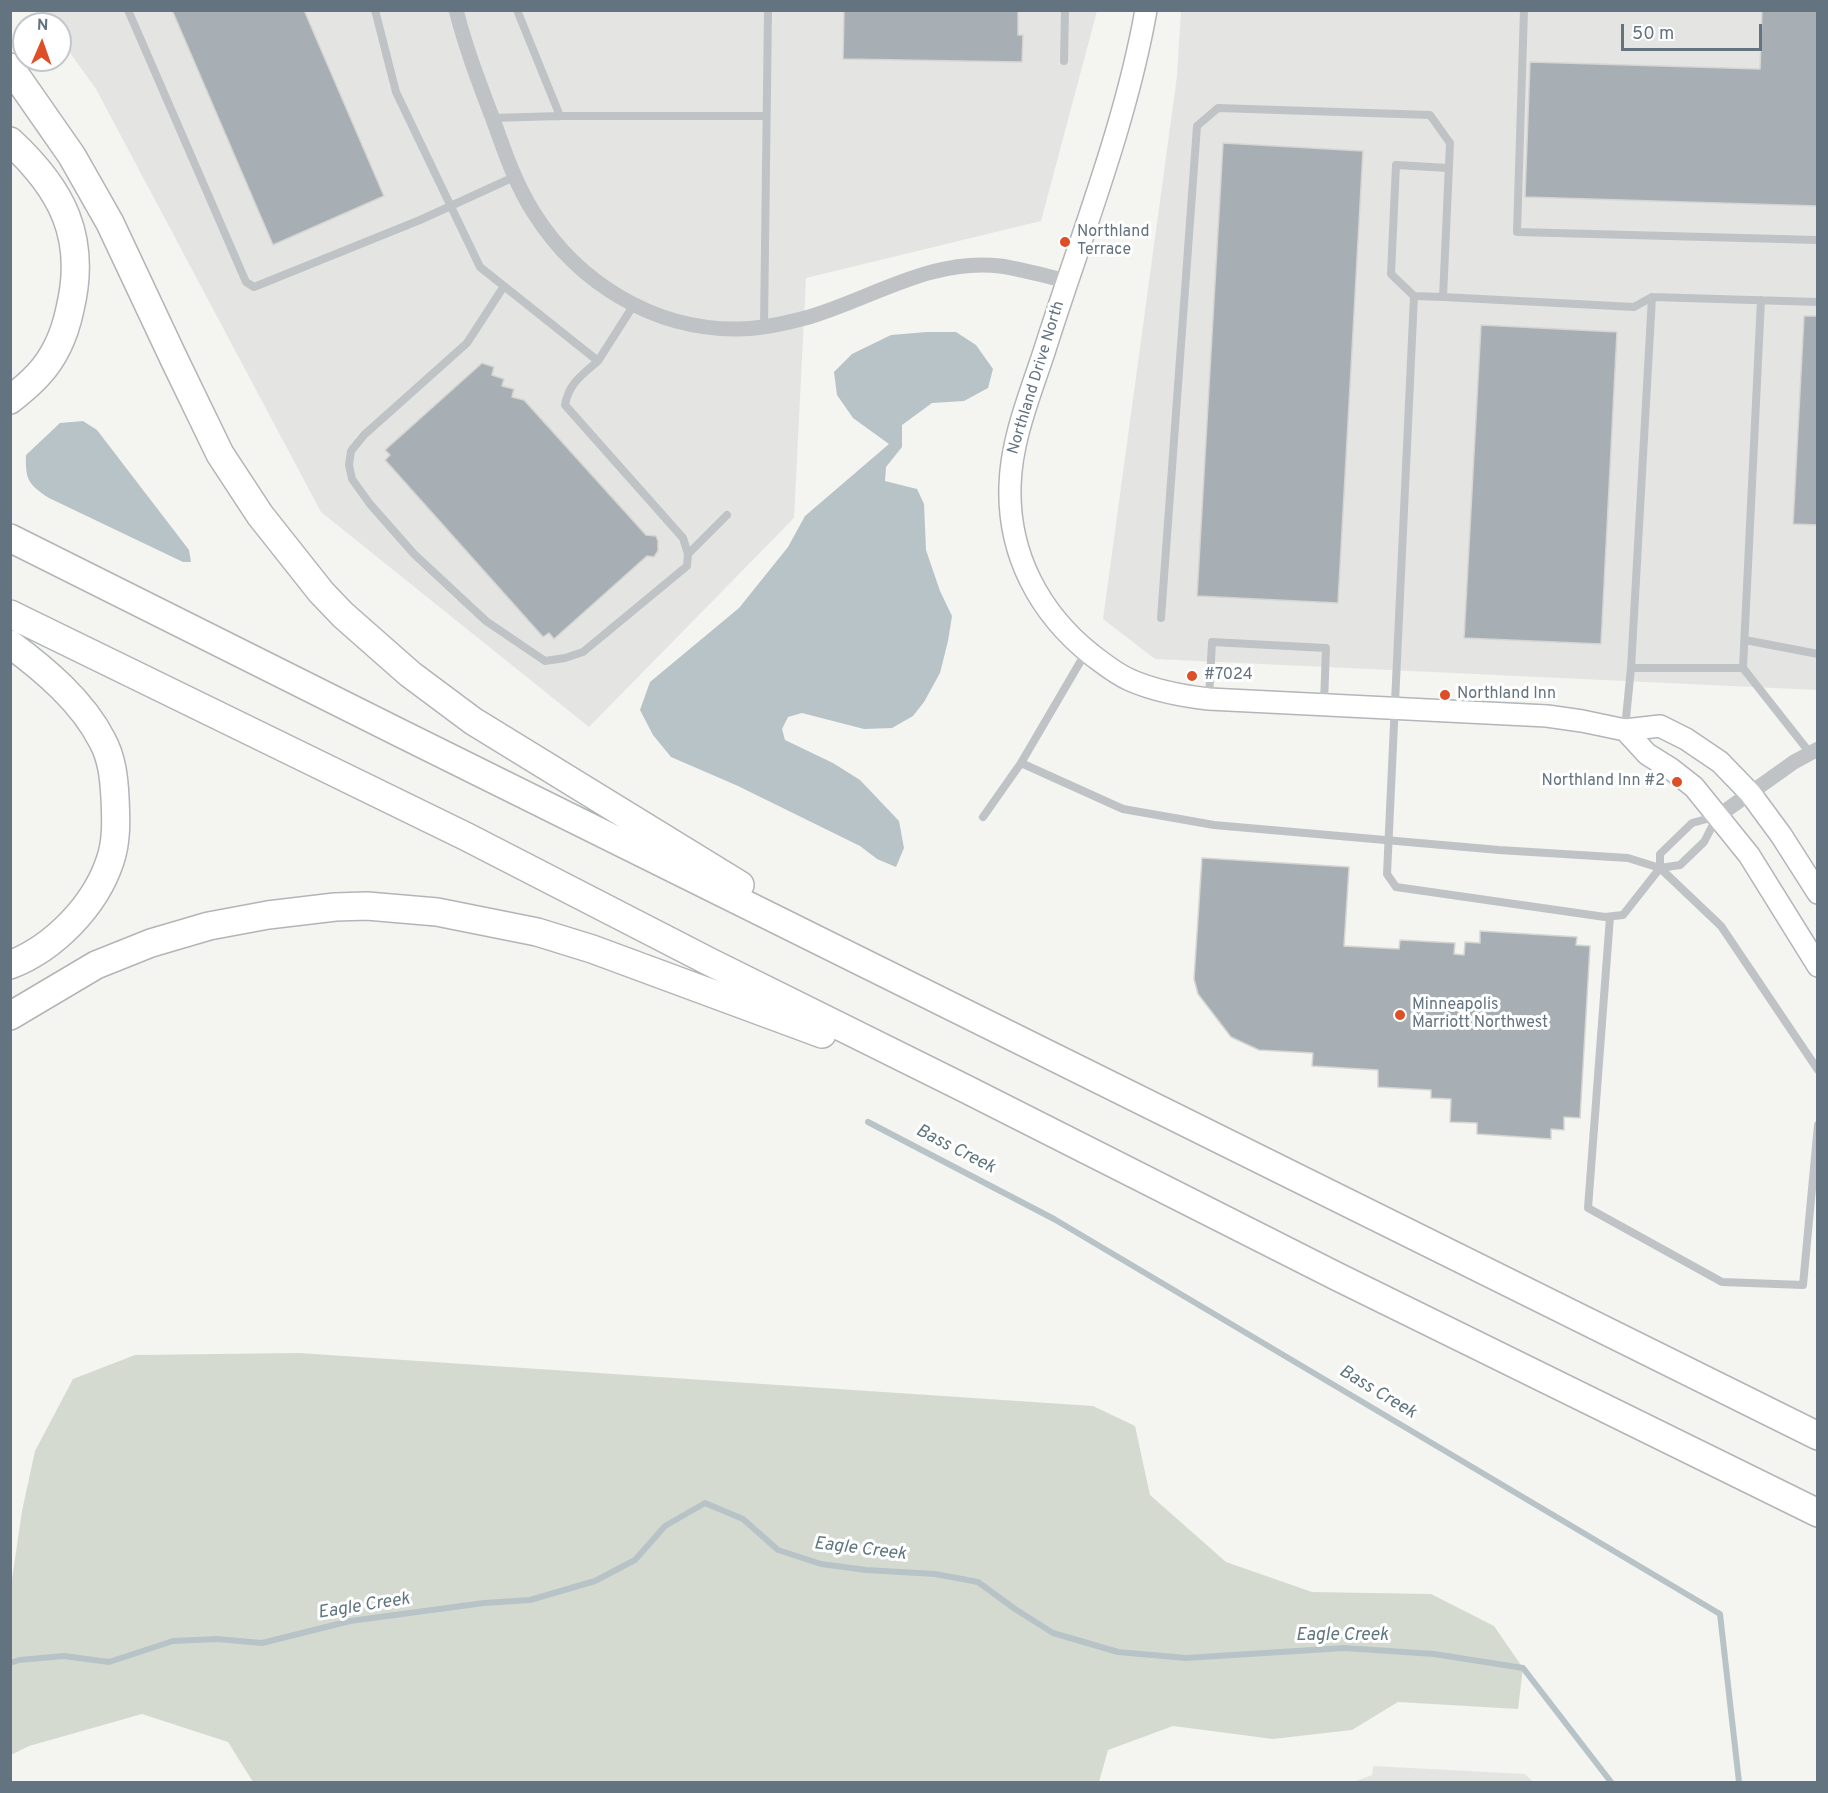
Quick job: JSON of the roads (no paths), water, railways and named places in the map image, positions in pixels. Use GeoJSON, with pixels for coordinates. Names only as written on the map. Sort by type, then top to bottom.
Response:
{"type":"FeatureCollection","features":[{"type":"Feature","properties":{"kind":"highway"},"geometry":{"type":"LineString","coordinates":[[10,67],[72,156],[110,223],[220,454],[260,515],[342,615],[410,674],[472,721],[890,977]]}},
{"type":"Feature","properties":{"kind":"highway"},"geometry":{"type":"LineString","coordinates":[[10,141],[43,175],[55,192],[71,231],[77,264],[76,280],[65,331],[39,374],[10,400]]}},
{"type":"Feature","properties":{"kind":"highway"},"geometry":{"type":"LineString","coordinates":[[10,538],[1818,1436]]}},
{"type":"Feature","properties":{"kind":"highway"},"geometry":{"type":"LineString","coordinates":[[10,614],[467,837],[710,962],[1349,1282],[1818,1513]]}},
{"type":"Feature","properties":{"kind":"highway"},"geometry":{"type":"LineString","coordinates":[[10,645],[40,668],[70,696],[102,739],[113,772],[116,827],[110,863],[90,899],[78,915],[31,955],[10,965]]}},
{"type":"Feature","properties":{"kind":"highway"},"geometry":{"type":"LineString","coordinates":[[10,1016],[96,965],[151,943],[209,926],[303,910],[367,906],[437,912],[501,924],[592,949],[964,1088]]}},
{"type":"Feature","properties":{"kind":"highway"},"geometry":{"type":"LineString","coordinates":[[1658,1357],[1818,1424]]}},
{"type":"Feature","properties":{"kind":"street"},"geometry":{"type":"LineString","coordinates":[[456,10],[480,86],[514,177],[534,214],[560,248],[590,277],[633,306],[662,317],[700,326],[737,329],[764,327],[810,316],[924,273],[958,266],[1000,266],[1067,280]]}},
{"type":"Feature","properties":{"kind":"street","name":"Northland Drive North"},"geometry":{"type":"LineString","coordinates":[[1146,10],[1122,116],[1067,280],[1019,432],[1012,462],[1011,507],[1017,549],[1033,587],[1047,610],[1063,630],[1107,667],[1128,679],[1179,695],[1209,699],[1547,716],[1625,730],[1660,726],[1686,739],[1720,762],[1750,793],[1781,835],[1818,893]]}},
{"type":"Feature","properties":{"kind":"street"},"geometry":{"type":"LineString","coordinates":[[1625,730],[1647,754],[1694,787],[1718,816],[1749,855],[1818,966]]}},
{"type":"Feature","properties":{"kind":"street"},"geometry":{"type":"LineString","coordinates":[[1718,816],[1814,751]]}},
{"type":"Feature","properties":{"kind":"lane"},"geometry":{"type":"LineString","coordinates":[[128,10],[246,282],[254,287],[451,206],[514,177]]}},
{"type":"Feature","properties":{"kind":"lane"},"geometry":{"type":"LineString","coordinates":[[375,10],[396,92],[480,267],[598,361]]}},
{"type":"Feature","properties":{"kind":"lane"},"geometry":{"type":"LineString","coordinates":[[517,10],[560,116]]}},
{"type":"Feature","properties":{"kind":"lane"},"geometry":{"type":"LineString","coordinates":[[764,327],[768,10]]}},
{"type":"Feature","properties":{"kind":"lane"},"geometry":{"type":"LineString","coordinates":[[1064,61],[1065,10]]}},
{"type":"Feature","properties":{"kind":"lane"},"geometry":{"type":"LineString","coordinates":[[1524,10],[1517,232],[1818,240]]}},
{"type":"Feature","properties":{"kind":"lane"},"geometry":{"type":"LineString","coordinates":[[1161,618],[1197,126],[1218,108],[1430,115],[1450,143],[1443,297]]}},
{"type":"Feature","properties":{"kind":"lane"},"geometry":{"type":"LineString","coordinates":[[492,118],[766,117]]}},
{"type":"Feature","properties":{"kind":"lane"},"geometry":{"type":"LineString","coordinates":[[1448,168],[1396,165],[1391,274],[1414,296],[1634,307],[1652,297],[1818,302]]}},
{"type":"Feature","properties":{"kind":"lane"},"geometry":{"type":"LineString","coordinates":[[504,286],[467,343],[364,435],[351,451],[349,465],[352,479],[370,504],[414,554],[486,621],[544,661],[583,652],[687,566],[688,554],[682,538],[565,405],[567,393],[574,381],[598,361],[633,306]]}},
{"type":"Feature","properties":{"kind":"lane"},"geometry":{"type":"LineString","coordinates":[[1414,296],[1387,874],[1396,886],[1605,917],[1623,915],[1660,868],[1660,854],[1692,823],[1718,816]]}},
{"type":"Feature","properties":{"kind":"lane"},"geometry":{"type":"LineString","coordinates":[[1625,730],[1631,668],[1652,297]]}},
{"type":"Feature","properties":{"kind":"lane"},"geometry":{"type":"LineString","coordinates":[[1761,300],[1743,668],[1814,751]]}},
{"type":"Feature","properties":{"kind":"lane"},"geometry":{"type":"LineString","coordinates":[[688,554],[727,515]]}},
{"type":"Feature","properties":{"kind":"lane"},"geometry":{"type":"LineString","coordinates":[[1744,640],[1818,654]]}},
{"type":"Feature","properties":{"kind":"lane"},"geometry":{"type":"LineString","coordinates":[[1209,699],[1212,642],[1326,648],[1324,704]]}},
{"type":"Feature","properties":{"kind":"lane"},"geometry":{"type":"LineString","coordinates":[[982,817],[1021,763],[1086,651]]}},
{"type":"Feature","properties":{"kind":"lane"},"geometry":{"type":"LineString","coordinates":[[1631,668],[1743,668]]}},
{"type":"Feature","properties":{"kind":"lane"},"geometry":{"type":"LineString","coordinates":[[1021,763],[1123,809],[1214,825],[1499,850],[1628,858],[1660,868],[1680,865],[1704,842],[1718,816]]}},
{"type":"Feature","properties":{"kind":"lane"},"geometry":{"type":"LineString","coordinates":[[1660,868],[1721,926],[1818,1070]]}},
{"type":"Feature","properties":{"kind":"lane"},"geometry":{"type":"LineString","coordinates":[[1611,917],[1588,1208],[1722,1282],[1803,1285],[1818,1125]]}},
{"type":"Feature","properties":{"kind":"waterway","name":"Bass Creek"},"geometry":{"type":"LineString","coordinates":[[868,1122],[1054,1219],[1720,1614],[1739,1782]]}},
{"type":"Feature","properties":{"kind":"waterway","name":"Eagle Creek"},"geometry":{"type":"LineString","coordinates":[[10,1663],[19,1660],[64,1656],[109,1662],[173,1641],[217,1639],[262,1643],[350,1621],[484,1603],[530,1600],[595,1581],[635,1560],[665,1526],[705,1503],[743,1519],[778,1550],[821,1564],[866,1570],[935,1574],[978,1582],[1053,1633],[1118,1652],[1186,1658],[1344,1648],[1434,1654],[1523,1668],[1611,1782]]}},
{"type":"Feature","properties":{"kind":"place","name":"Northland Terrace"},"geometry":{"type":"Point","coordinates":[1065,242]}},
{"type":"Feature","properties":{"kind":"place","name":"#7024"},"geometry":{"type":"Point","coordinates":[1192,676]}},
{"type":"Feature","properties":{"kind":"place","name":"Northland Inn"},"geometry":{"type":"Point","coordinates":[1445,695]}},
{"type":"Feature","properties":{"kind":"place","name":"Northland Inn #2"},"geometry":{"type":"Point","coordinates":[1677,782]}},
{"type":"Feature","properties":{"kind":"place","name":"Minneapolis Marriott Northwest"},"geometry":{"type":"Point","coordinates":[1400,1015]}}]}
